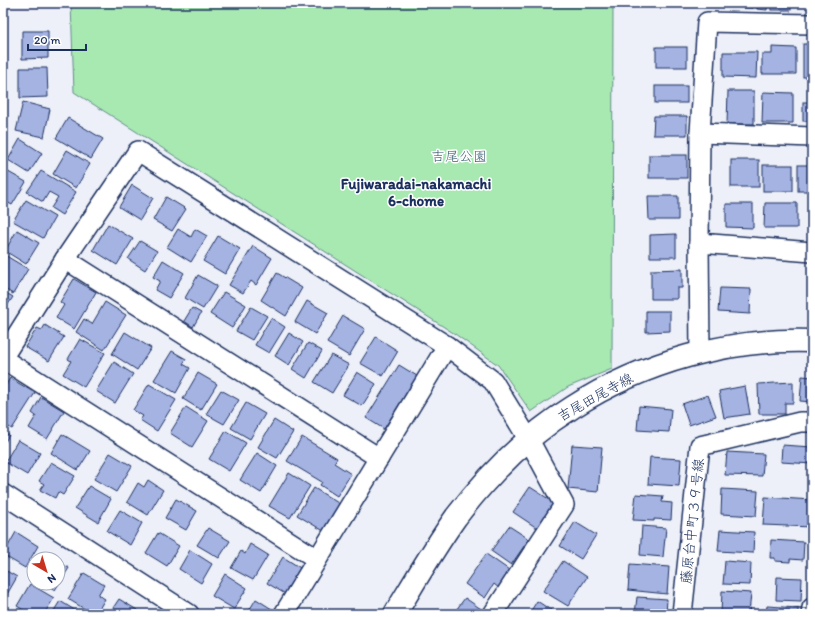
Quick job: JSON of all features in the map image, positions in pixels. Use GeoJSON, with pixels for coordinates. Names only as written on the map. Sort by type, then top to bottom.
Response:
{"type":"FeatureCollection","features":[{"type":"Feature","properties":{"kind":"street"},"geometry":{"type":"LineString","coordinates":[[700,353],[700,134],[707,22],[812,24]]}},
{"type":"Feature","properties":{"kind":"street"},"geometry":{"type":"LineString","coordinates":[[700,134],[812,137]]}},
{"type":"Feature","properties":{"kind":"street"},"geometry":{"type":"LineString","coordinates":[[318,559],[3,358],[65,259],[138,151],[448,346],[493,381],[529,440],[564,505],[493,614]]}},
{"type":"Feature","properties":{"kind":"street"},"geometry":{"type":"LineString","coordinates":[[699,243],[812,252]]}},
{"type":"Feature","properties":{"kind":"street"},"geometry":{"type":"LineString","coordinates":[[65,259],[379,458]]}},
{"type":"Feature","properties":{"kind":"street","name":"吉尾田尾寺線"},"geometry":{"type":"LineString","coordinates":[[394,614],[456,517],[480,488],[529,440],[573,407],[605,389],[638,374],[700,353],[726,347],[762,343],[812,342]]}},
{"type":"Feature","properties":{"kind":"street"},"geometry":{"type":"LineString","coordinates":[[284,614],[448,346]]}},
{"type":"Feature","properties":{"kind":"street","name":"藤原台中町３９号線"},"geometry":{"type":"LineString","coordinates":[[682,614],[700,446],[800,422],[812,422]]}},
{"type":"Feature","properties":{"kind":"street"},"geometry":{"type":"LineString","coordinates":[[3,494],[189,614]]}},
{"type":"Feature","properties":{"kind":"street"},"geometry":{"type":"LineString","coordinates":[[812,608],[812,614]]}},
{"type":"Feature","properties":{"kind":"green space","name":"吉尾公園"},"geometry":{"type":"Polygon","coordinates":[[[71,3],[613,3],[612,369],[568,387],[531,412],[498,365],[455,334],[74,92],[71,3]]]}},
{"type":"Feature","properties":{"kind":"building"},"geometry":{"type":"Polygon","coordinates":[[[728,3],[752,3],[752,8],[728,7],[728,3]]]}},
{"type":"Feature","properties":{"kind":"building"},"geometry":{"type":"Polygon","coordinates":[[[757,3],[767,3],[767,10],[757,9],[757,3]]]}},
{"type":"Feature","properties":{"kind":"building"},"geometry":{"type":"Polygon","coordinates":[[[771,3],[791,3],[791,10],[771,10],[771,3]]]}},
{"type":"Feature","properties":{"kind":"building"},"geometry":{"type":"Polygon","coordinates":[[[22,31],[48,31],[48,58],[22,59],[22,31]]]}},
{"type":"Feature","properties":{"kind":"building"},"geometry":{"type":"Polygon","coordinates":[[[803,44],[812,44],[812,77],[803,77],[803,44]]]}},
{"type":"Feature","properties":{"kind":"building"},"geometry":{"type":"Polygon","coordinates":[[[656,47],[687,47],[687,67],[656,67],[656,47]]]}},
{"type":"Feature","properties":{"kind":"building"},"geometry":{"type":"Polygon","coordinates":[[[772,47],[796,48],[796,74],[762,74],[762,54],[772,54],[772,47]]]}},
{"type":"Feature","properties":{"kind":"building"},"geometry":{"type":"Polygon","coordinates":[[[723,52],[757,52],[756,78],[723,77],[723,52]]]}},
{"type":"Feature","properties":{"kind":"building"},"geometry":{"type":"Polygon","coordinates":[[[20,68],[47,68],[48,97],[20,98],[20,68]]]}},
{"type":"Feature","properties":{"kind":"building"},"geometry":{"type":"Polygon","coordinates":[[[655,86],[687,86],[687,103],[655,103],[655,86]]]}},
{"type":"Feature","properties":{"kind":"building"},"geometry":{"type":"Polygon","coordinates":[[[728,91],[754,91],[754,124],[727,124],[728,91]]]}},
{"type":"Feature","properties":{"kind":"building"},"geometry":{"type":"Polygon","coordinates":[[[763,92],[793,93],[793,123],[762,123],[763,92]]]}},
{"type":"Feature","properties":{"kind":"building"},"geometry":{"type":"Polygon","coordinates":[[[23,102],[50,109],[44,137],[16,131],[23,102]]]}},
{"type":"Feature","properties":{"kind":"building"},"geometry":{"type":"Polygon","coordinates":[[[803,102],[812,102],[812,121],[803,121],[803,102]]]}},
{"type":"Feature","properties":{"kind":"building"},"geometry":{"type":"Polygon","coordinates":[[[654,116],[687,116],[687,135],[653,135],[654,116]]]}},
{"type":"Feature","properties":{"kind":"building"},"geometry":{"type":"Polygon","coordinates":[[[68,118],[103,139],[91,159],[56,138],[68,118]]]}},
{"type":"Feature","properties":{"kind":"building"},"geometry":{"type":"Polygon","coordinates":[[[20,139],[42,153],[29,173],[8,160],[20,139]]]}},
{"type":"Feature","properties":{"kind":"building"},"geometry":{"type":"Polygon","coordinates":[[[67,150],[90,164],[76,188],[53,174],[67,150]]]}},
{"type":"Feature","properties":{"kind":"building"},"geometry":{"type":"Polygon","coordinates":[[[649,155],[687,155],[687,178],[649,178],[649,155]]]}},
{"type":"Feature","properties":{"kind":"building"},"geometry":{"type":"Polygon","coordinates":[[[731,160],[759,160],[759,187],[731,187],[731,160]]]}},
{"type":"Feature","properties":{"kind":"building"},"geometry":{"type":"Polygon","coordinates":[[[763,165],[793,165],[793,191],[763,191],[763,165]]]}},
{"type":"Feature","properties":{"kind":"building"},"geometry":{"type":"Polygon","coordinates":[[[798,165],[812,165],[812,191],[798,191],[798,165]]]}},
{"type":"Feature","properties":{"kind":"building"},"geometry":{"type":"Polygon","coordinates":[[[3,169],[26,182],[12,205],[3,200],[3,169]]]}},
{"type":"Feature","properties":{"kind":"building"},"geometry":{"type":"Polygon","coordinates":[[[41,171],[76,192],[62,215],[51,208],[58,197],[49,192],[43,202],[27,192],[41,171]]]}},
{"type":"Feature","properties":{"kind":"building"},"geometry":{"type":"Polygon","coordinates":[[[132,185],[153,198],[140,220],[119,207],[132,185]]]}},
{"type":"Feature","properties":{"kind":"building"},"geometry":{"type":"Polygon","coordinates":[[[648,196],[678,196],[678,220],[649,220],[648,196]]]}},
{"type":"Feature","properties":{"kind":"building"},"geometry":{"type":"Polygon","coordinates":[[[166,197],[186,209],[172,231],[153,220],[166,197]]]}},
{"type":"Feature","properties":{"kind":"building"},"geometry":{"type":"Polygon","coordinates":[[[26,200],[55,217],[43,238],[13,221],[26,200]]]}},
{"type":"Feature","properties":{"kind":"building"},"geometry":{"type":"Polygon","coordinates":[[[765,203],[797,203],[797,228],[764,228],[765,203]]]}},
{"type":"Feature","properties":{"kind":"building"},"geometry":{"type":"Polygon","coordinates":[[[726,204],[753,204],[753,228],[726,227],[726,204]]]}},
{"type":"Feature","properties":{"kind":"building"},"geometry":{"type":"Polygon","coordinates":[[[108,224],[133,239],[117,265],[93,250],[108,224]]]}},
{"type":"Feature","properties":{"kind":"building"},"geometry":{"type":"Polygon","coordinates":[[[178,229],[191,237],[195,229],[207,236],[191,262],[167,247],[178,229]]]}},
{"type":"Feature","properties":{"kind":"building"},"geometry":{"type":"Polygon","coordinates":[[[17,230],[39,243],[26,264],[5,251],[17,230]]]}},
{"type":"Feature","properties":{"kind":"building"},"geometry":{"type":"Polygon","coordinates":[[[676,234],[676,257],[650,257],[650,235],[676,234]]]}},
{"type":"Feature","properties":{"kind":"building"},"geometry":{"type":"Polygon","coordinates":[[[218,236],[240,249],[225,274],[203,261],[218,236]]]}},
{"type":"Feature","properties":{"kind":"building"},"geometry":{"type":"Polygon","coordinates":[[[140,241],[157,251],[145,270],[128,259],[140,241]]]}},
{"type":"Feature","properties":{"kind":"building"},"geometry":{"type":"Polygon","coordinates":[[[253,246],[272,258],[256,285],[251,281],[243,293],[229,285],[253,246]]]}},
{"type":"Feature","properties":{"kind":"building"},"geometry":{"type":"Polygon","coordinates":[[[3,254],[28,269],[13,294],[3,288],[3,254]]]}},
{"type":"Feature","properties":{"kind":"building"},"geometry":{"type":"Polygon","coordinates":[[[163,260],[184,273],[169,298],[155,290],[160,281],[153,277],[163,260]]]}},
{"type":"Feature","properties":{"kind":"building"},"geometry":{"type":"Polygon","coordinates":[[[682,269],[682,288],[677,288],[677,299],[651,299],[651,270],[682,269]]]}},
{"type":"Feature","properties":{"kind":"building"},"geometry":{"type":"Polygon","coordinates":[[[277,273],[302,288],[286,316],[261,300],[277,273]]]}},
{"type":"Feature","properties":{"kind":"building"},"geometry":{"type":"Polygon","coordinates":[[[198,275],[217,286],[203,309],[185,298],[198,275]]]}},
{"type":"Feature","properties":{"kind":"building"},"geometry":{"type":"Polygon","coordinates":[[[74,279],[96,292],[74,329],[56,318],[64,305],[60,302],[74,279]]]}},
{"type":"Feature","properties":{"kind":"building"},"geometry":{"type":"Polygon","coordinates":[[[720,288],[751,289],[750,314],[718,312],[720,288]]]}},
{"type":"Feature","properties":{"kind":"building"},"geometry":{"type":"Polygon","coordinates":[[[3,291],[13,297],[3,312],[3,291]]]}},
{"type":"Feature","properties":{"kind":"building"},"geometry":{"type":"Polygon","coordinates":[[[224,292],[246,305],[232,328],[210,314],[224,292]]]}},
{"type":"Feature","properties":{"kind":"building"},"geometry":{"type":"Polygon","coordinates":[[[307,301],[328,313],[315,334],[295,322],[307,301]]]}},
{"type":"Feature","properties":{"kind":"building"},"geometry":{"type":"Polygon","coordinates":[[[105,302],[126,315],[104,350],[76,332],[84,319],[92,324],[105,302]]]}},
{"type":"Feature","properties":{"kind":"building"},"geometry":{"type":"Polygon","coordinates":[[[251,307],[267,316],[252,340],[236,331],[251,307]]]}},
{"type":"Feature","properties":{"kind":"building"},"geometry":{"type":"Polygon","coordinates":[[[192,308],[201,313],[193,327],[184,321],[192,308]]]}},
{"type":"Feature","properties":{"kind":"building"},"geometry":{"type":"Polygon","coordinates":[[[646,311],[670,311],[670,331],[646,332],[646,311]]]}},
{"type":"Feature","properties":{"kind":"building"},"geometry":{"type":"Polygon","coordinates":[[[343,316],[365,329],[349,356],[327,343],[343,316]]]}},
{"type":"Feature","properties":{"kind":"building"},"geometry":{"type":"Polygon","coordinates":[[[271,318],[285,327],[269,353],[255,345],[271,318]]]}},
{"type":"Feature","properties":{"kind":"building"},"geometry":{"type":"Polygon","coordinates":[[[45,325],[64,337],[49,361],[25,347],[37,328],[42,330],[45,325]]]}},
{"type":"Feature","properties":{"kind":"building"},"geometry":{"type":"Polygon","coordinates":[[[125,332],[151,348],[137,370],[112,354],[125,332]]]}},
{"type":"Feature","properties":{"kind":"building"},"geometry":{"type":"Polygon","coordinates":[[[289,333],[303,342],[289,365],[275,356],[289,333]]]}},
{"type":"Feature","properties":{"kind":"building"},"geometry":{"type":"Polygon","coordinates":[[[376,337],[398,351],[383,376],[360,363],[376,337]]]}},
{"type":"Feature","properties":{"kind":"building"},"geometry":{"type":"Polygon","coordinates":[[[80,339],[105,353],[84,387],[63,374],[71,361],[68,359],[80,339]]]}},
{"type":"Feature","properties":{"kind":"building"},"geometry":{"type":"Polygon","coordinates":[[[308,343],[322,351],[306,378],[292,369],[308,343]]]}},
{"type":"Feature","properties":{"kind":"building"},"geometry":{"type":"Polygon","coordinates":[[[172,351],[186,359],[183,364],[190,368],[176,393],[154,380],[172,351]]]}},
{"type":"Feature","properties":{"kind":"building"},"geometry":{"type":"Polygon","coordinates":[[[331,355],[349,365],[332,393],[314,382],[331,355]]]}},
{"type":"Feature","properties":{"kind":"building"},"geometry":{"type":"Polygon","coordinates":[[[114,362],[133,374],[115,403],[96,391],[114,362]]]}},
{"type":"Feature","properties":{"kind":"building"},"geometry":{"type":"Polygon","coordinates":[[[399,365],[417,376],[384,429],[366,418],[399,365]]]}},
{"type":"Feature","properties":{"kind":"building"},"geometry":{"type":"Polygon","coordinates":[[[357,372],[376,384],[362,406],[343,395],[357,372]]]}},
{"type":"Feature","properties":{"kind":"building"},"geometry":{"type":"Polygon","coordinates":[[[198,373],[217,384],[201,410],[183,399],[198,373]]]}},
{"type":"Feature","properties":{"kind":"building"},"geometry":{"type":"Polygon","coordinates":[[[802,376],[812,377],[812,402],[800,401],[802,376]]]}},
{"type":"Feature","properties":{"kind":"building"},"geometry":{"type":"Polygon","coordinates":[[[10,378],[35,393],[12,429],[3,424],[3,390],[10,378]]]}},
{"type":"Feature","properties":{"kind":"building"},"geometry":{"type":"Polygon","coordinates":[[[793,382],[793,403],[785,403],[785,414],[759,414],[758,384],[793,382]]]}},
{"type":"Feature","properties":{"kind":"building"},"geometry":{"type":"Polygon","coordinates":[[[149,384],[176,400],[157,431],[140,420],[143,416],[133,410],[149,384]]]}},
{"type":"Feature","properties":{"kind":"building"},"geometry":{"type":"Polygon","coordinates":[[[745,386],[750,414],[724,418],[719,391],[745,386]]]}},
{"type":"Feature","properties":{"kind":"building"},"geometry":{"type":"Polygon","coordinates":[[[221,390],[239,400],[224,424],[206,414],[221,390]]]}},
{"type":"Feature","properties":{"kind":"building"},"geometry":{"type":"Polygon","coordinates":[[[708,395],[716,416],[689,425],[682,404],[708,395]]]}},
{"type":"Feature","properties":{"kind":"building"},"geometry":{"type":"Polygon","coordinates":[[[41,397],[64,411],[47,439],[29,428],[36,416],[32,413],[41,397]]]}},
{"type":"Feature","properties":{"kind":"building"},"geometry":{"type":"Polygon","coordinates":[[[246,403],[265,414],[250,439],[231,428],[246,403]]]}},
{"type":"Feature","properties":{"kind":"building"},"geometry":{"type":"Polygon","coordinates":[[[639,406],[671,409],[669,432],[637,430],[639,406]]]}},
{"type":"Feature","properties":{"kind":"building"},"geometry":{"type":"Polygon","coordinates":[[[186,407],[208,421],[192,447],[170,433],[186,407]]]}},
{"type":"Feature","properties":{"kind":"building"},"geometry":{"type":"Polygon","coordinates":[[[274,420],[293,432],[277,458],[258,447],[274,420]]]}},
{"type":"Feature","properties":{"kind":"building"},"geometry":{"type":"Polygon","coordinates":[[[226,431],[246,443],[229,471],[209,459],[226,431]]]}},
{"type":"Feature","properties":{"kind":"building"},"geometry":{"type":"Polygon","coordinates":[[[3,432],[9,435],[3,445],[3,432]]]}},
{"type":"Feature","properties":{"kind":"building"},"geometry":{"type":"Polygon","coordinates":[[[62,434],[90,451],[78,470],[51,453],[62,434]]]}},
{"type":"Feature","properties":{"kind":"building"},"geometry":{"type":"Polygon","coordinates":[[[302,437],[337,458],[334,463],[351,474],[337,496],[320,485],[322,482],[287,461],[302,437]]]}},
{"type":"Feature","properties":{"kind":"building"},"geometry":{"type":"Polygon","coordinates":[[[18,440],[40,453],[27,475],[5,462],[18,440]]]}},
{"type":"Feature","properties":{"kind":"building"},"geometry":{"type":"Polygon","coordinates":[[[572,445],[602,447],[598,492],[568,489],[572,445]]]}},
{"type":"Feature","properties":{"kind":"building"},"geometry":{"type":"Polygon","coordinates":[[[782,445],[812,447],[812,464],[781,462],[782,445]]]}},
{"type":"Feature","properties":{"kind":"building"},"geometry":{"type":"Polygon","coordinates":[[[727,452],[764,454],[762,476],[725,475],[727,452]]]}},
{"type":"Feature","properties":{"kind":"building"},"geometry":{"type":"Polygon","coordinates":[[[110,453],[132,466],[116,492],[94,479],[110,453]]]}},
{"type":"Feature","properties":{"kind":"building"},"geometry":{"type":"Polygon","coordinates":[[[257,453],[277,466],[261,493],[240,480],[257,453]]]}},
{"type":"Feature","properties":{"kind":"building"},"geometry":{"type":"Polygon","coordinates":[[[650,457],[681,459],[679,486],[648,484],[650,457]]]}},
{"type":"Feature","properties":{"kind":"building"},"geometry":{"type":"Polygon","coordinates":[[[51,462],[75,476],[63,495],[58,492],[55,498],[40,490],[44,484],[39,481],[51,462]]]}},
{"type":"Feature","properties":{"kind":"building"},"geometry":{"type":"Polygon","coordinates":[[[289,473],[310,486],[290,518],[269,506],[289,473]]]}},
{"type":"Feature","properties":{"kind":"building"},"geometry":{"type":"Polygon","coordinates":[[[148,480],[163,490],[148,515],[127,502],[138,483],[144,487],[148,480]]]}},
{"type":"Feature","properties":{"kind":"building"},"geometry":{"type":"Polygon","coordinates":[[[89,486],[111,499],[98,522],[75,508],[89,486]]]}},
{"type":"Feature","properties":{"kind":"building"},"geometry":{"type":"Polygon","coordinates":[[[530,487],[555,503],[537,528],[513,512],[530,487]]]}},
{"type":"Feature","properties":{"kind":"building"},"geometry":{"type":"Polygon","coordinates":[[[314,488],[343,506],[327,533],[297,515],[314,488]]]}},
{"type":"Feature","properties":{"kind":"building"},"geometry":{"type":"Polygon","coordinates":[[[722,489],[758,491],[756,516],[721,514],[722,489]]]}},
{"type":"Feature","properties":{"kind":"building"},"geometry":{"type":"Polygon","coordinates":[[[636,494],[663,496],[662,502],[672,503],[671,520],[633,520],[636,494]]]}},
{"type":"Feature","properties":{"kind":"building"},"geometry":{"type":"Polygon","coordinates":[[[765,497],[812,500],[812,527],[763,525],[765,497]]]}},
{"type":"Feature","properties":{"kind":"building"},"geometry":{"type":"Polygon","coordinates":[[[176,499],[197,511],[186,530],[165,518],[176,499]]]}},
{"type":"Feature","properties":{"kind":"building"},"geometry":{"type":"Polygon","coordinates":[[[120,510],[142,523],[130,545],[107,531],[120,510]]]}},
{"type":"Feature","properties":{"kind":"building"},"geometry":{"type":"Polygon","coordinates":[[[575,522],[596,535],[581,559],[560,546],[575,522]]]}},
{"type":"Feature","properties":{"kind":"building"},"geometry":{"type":"Polygon","coordinates":[[[509,526],[529,539],[511,565],[491,551],[509,526]]]}},
{"type":"Feature","properties":{"kind":"building"},"geometry":{"type":"Polygon","coordinates":[[[642,526],[666,528],[663,557],[640,555],[642,526]]]}},
{"type":"Feature","properties":{"kind":"building"},"geometry":{"type":"Polygon","coordinates":[[[208,528],[230,541],[219,558],[197,545],[208,528]]]}},
{"type":"Feature","properties":{"kind":"building"},"geometry":{"type":"Polygon","coordinates":[[[720,530],[754,532],[753,553],[718,551],[720,530]]]}},
{"type":"Feature","properties":{"kind":"building"},"geometry":{"type":"Polygon","coordinates":[[[16,532],[38,546],[35,551],[26,551],[25,568],[3,555],[16,532]]]}},
{"type":"Feature","properties":{"kind":"building"},"geometry":{"type":"Polygon","coordinates":[[[158,533],[179,546],[167,566],[146,553],[158,533]]]}},
{"type":"Feature","properties":{"kind":"building"},"geometry":{"type":"Polygon","coordinates":[[[771,540],[804,542],[803,560],[790,559],[790,562],[775,561],[775,558],[770,558],[771,540]]]}},
{"type":"Feature","properties":{"kind":"building"},"geometry":{"type":"Polygon","coordinates":[[[250,544],[268,555],[253,580],[231,568],[241,551],[245,554],[250,544]]]}},
{"type":"Feature","properties":{"kind":"building"},"geometry":{"type":"Polygon","coordinates":[[[190,550],[212,564],[201,583],[179,569],[190,550]]]}},
{"type":"Feature","properties":{"kind":"building"},"geometry":{"type":"Polygon","coordinates":[[[486,554],[512,572],[500,589],[494,584],[485,598],[465,584],[486,554]]]}},
{"type":"Feature","properties":{"kind":"building"},"geometry":{"type":"Polygon","coordinates":[[[283,557],[302,569],[287,595],[267,583],[283,557]]]}},
{"type":"Feature","properties":{"kind":"building"},"geometry":{"type":"Polygon","coordinates":[[[563,561],[587,577],[568,606],[543,591],[563,561]]]}},
{"type":"Feature","properties":{"kind":"building"},"geometry":{"type":"Polygon","coordinates":[[[725,561],[751,563],[750,585],[723,584],[725,561]]]}},
{"type":"Feature","properties":{"kind":"building"},"geometry":{"type":"Polygon","coordinates":[[[630,564],[669,567],[667,594],[628,590],[630,564]]]}},
{"type":"Feature","properties":{"kind":"building"},"geometry":{"type":"Polygon","coordinates":[[[3,569],[17,577],[6,596],[3,594],[3,569]]]}},
{"type":"Feature","properties":{"kind":"building"},"geometry":{"type":"Polygon","coordinates":[[[84,573],[104,585],[98,595],[105,599],[96,614],[93,614],[68,599],[84,573]]]}},
{"type":"Feature","properties":{"kind":"building"},"geometry":{"type":"Polygon","coordinates":[[[225,574],[247,588],[234,609],[212,596],[225,574]]]}},
{"type":"Feature","properties":{"kind":"building"},"geometry":{"type":"Polygon","coordinates":[[[777,577],[802,578],[801,601],[776,600],[777,577]]]}},
{"type":"Feature","properties":{"kind":"building"},"geometry":{"type":"Polygon","coordinates":[[[26,591],[42,591],[54,598],[44,614],[30,614],[17,606],[26,591]]]}},
{"type":"Feature","properties":{"kind":"building"},"geometry":{"type":"Polygon","coordinates":[[[722,591],[751,593],[749,614],[721,614],[722,591]]]}},
{"type":"Feature","properties":{"kind":"building"},"geometry":{"type":"Polygon","coordinates":[[[637,597],[667,599],[666,614],[635,614],[637,597]]]}},
{"type":"Feature","properties":{"kind":"building"},"geometry":{"type":"Polygon","coordinates":[[[465,598],[484,611],[482,614],[453,614],[465,598]]]}},
{"type":"Feature","properties":{"kind":"building"},"geometry":{"type":"Polygon","coordinates":[[[119,599],[142,613],[109,614],[119,599]]]}},
{"type":"Feature","properties":{"kind":"building"},"geometry":{"type":"Polygon","coordinates":[[[256,599],[275,611],[273,614],[247,614],[256,599]]]}},
{"type":"Feature","properties":{"kind":"building"},"geometry":{"type":"Polygon","coordinates":[[[60,601],[81,614],[52,614],[60,601]]]}},
{"type":"Feature","properties":{"kind":"building"},"geometry":{"type":"Polygon","coordinates":[[[537,601],[557,614],[529,614],[537,601]]]}},
{"type":"Feature","properties":{"kind":"building"},"geometry":{"type":"Polygon","coordinates":[[[767,606],[798,608],[798,614],[766,614],[767,606]]]}},
{"type":"Feature","properties":{"kind":"district","name":"Fujiwaradai-nakamachi 6-chome"},"geometry":{"type":"Point","coordinates":[416,192]}}]}
